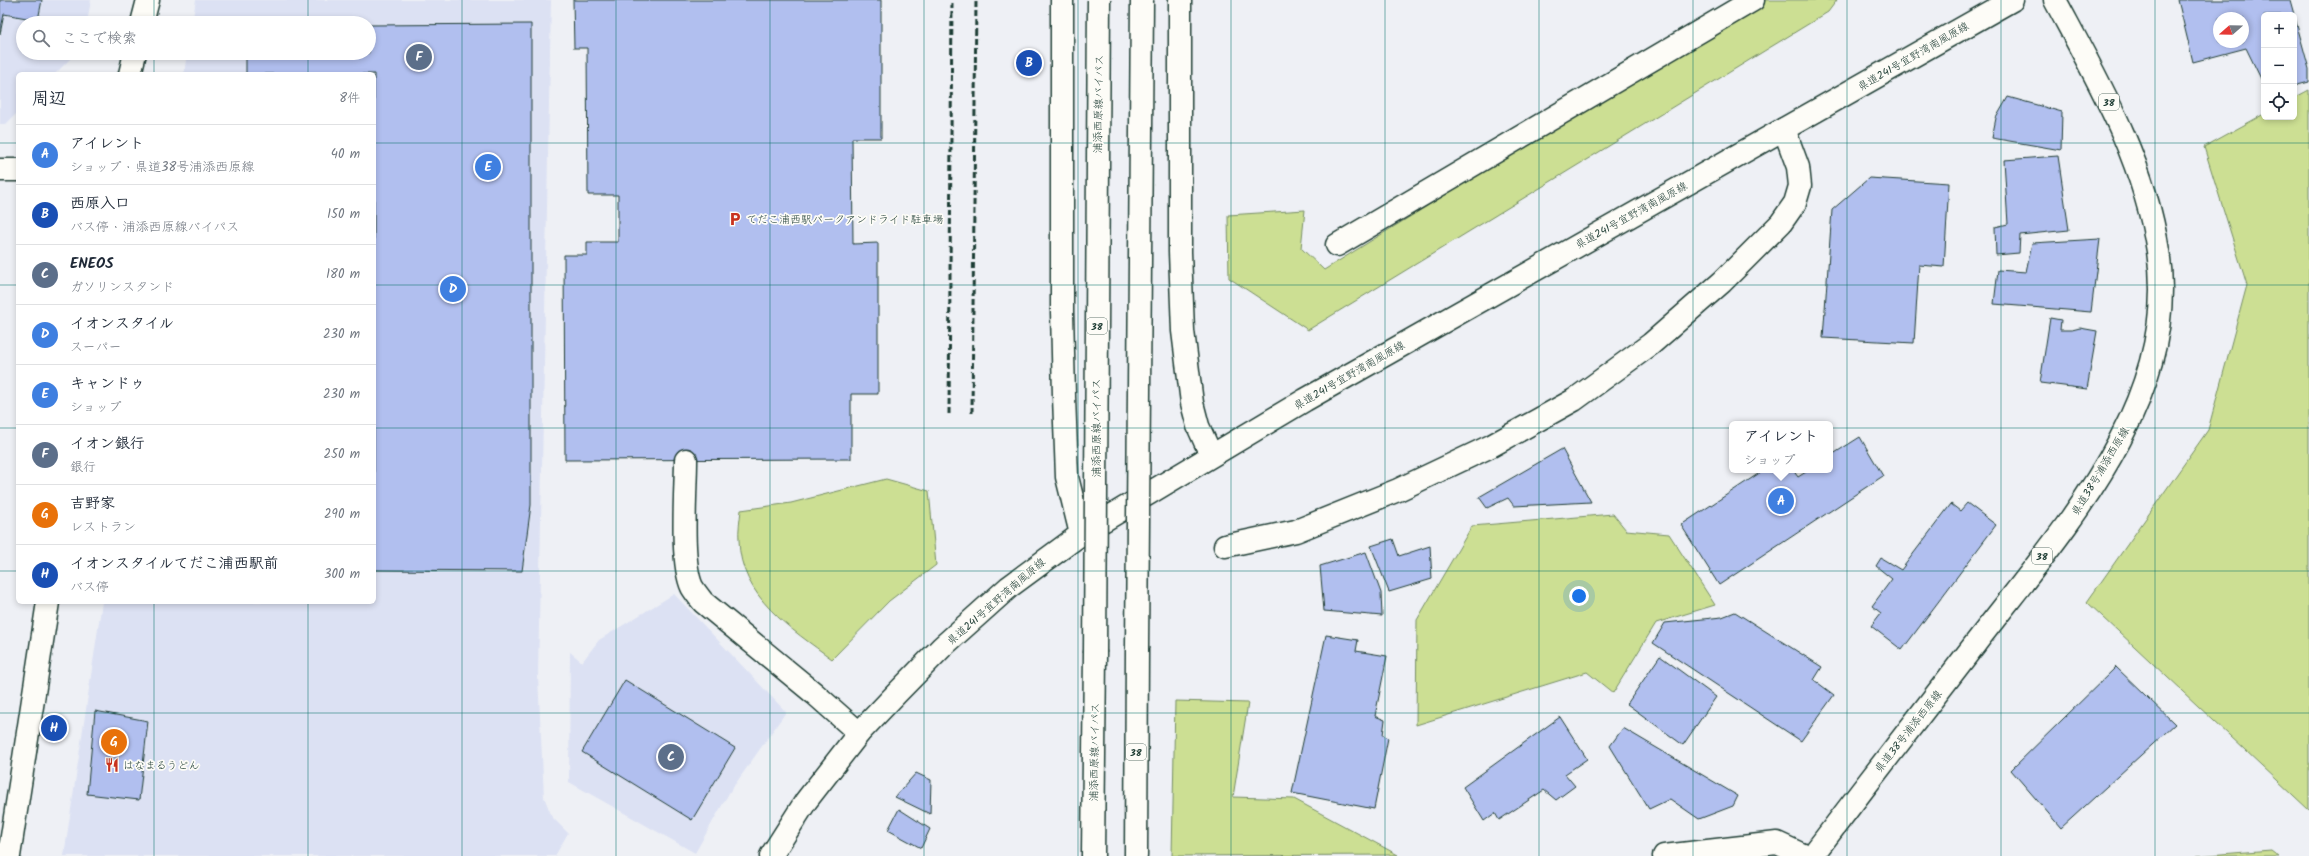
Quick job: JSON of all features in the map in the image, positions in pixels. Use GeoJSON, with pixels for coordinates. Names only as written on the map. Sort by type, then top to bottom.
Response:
{"type":"FeatureCollection","features":[{"type":"Feature","properties":{"kind":"main road"},"geometry":{"type":"LineString","coordinates":[[144,16],[148,0]]}},
{"type":"Feature","properties":{"kind":"main road"},"geometry":{"type":"LineString","coordinates":[[1062,0],[1062,311],[1067,477],[1081,534]]}},
{"type":"Feature","properties":{"kind":"main road","name":"浦添西原線バイパス"},"geometry":{"type":"LineString","coordinates":[[1093,856],[1096,653],[1099,0]]}},
{"type":"Feature","properties":{"kind":"main road","name":"38"},"geometry":{"type":"LineString","coordinates":[[1136,856],[1142,0]]}},
{"type":"Feature","properties":{"kind":"main road"},"geometry":{"type":"LineString","coordinates":[[1180,0],[1180,252],[1186,367],[1194,411],[1211,455]]}},
{"type":"Feature","properties":{"kind":"main road"},"geometry":{"type":"LineString","coordinates":[[1337,246],[1753,0]]}},
{"type":"Feature","properties":{"kind":"main road","name":"県道241号宜野湾南風原線"},"geometry":{"type":"LineString","coordinates":[[771,856],[806,801],[859,733],[942,647],[1042,561],[1081,534],[1305,400],[2012,0]]}},
{"type":"Feature","properties":{"kind":"main road","name":"県道38号浦添西原線"},"geometry":{"type":"LineString","coordinates":[[1812,856],[2073,516],[2123,436],[2139,399],[2151,360],[2159,326],[2161,293],[2158,253],[2150,210],[2138,168],[2120,123],[2055,0]]}},
{"type":"Feature","properties":{"kind":"main road"},"geometry":{"type":"LineString","coordinates":[[130,72],[133,60]]}},
{"type":"Feature","properties":{"kind":"main road"},"geometry":{"type":"LineString","coordinates":[[1225,546],[1296,531],[1406,487],[1491,446],[1574,400],[1651,344],[1722,282],[1781,223],[1795,203],[1800,186],[1798,167],[1784,129]]}},
{"type":"Feature","properties":{"kind":"main road"},"geometry":{"type":"LineString","coordinates":[[0,170],[16,170]]}},
{"type":"Feature","properties":{"kind":"main road"},"geometry":{"type":"LineString","coordinates":[[686,460],[686,553],[687,570],[692,587],[703,602],[815,694],[859,733]]}},
{"type":"Feature","properties":{"kind":"main road"},"geometry":{"type":"LineString","coordinates":[[7,847],[48,604]]}},
{"type":"Feature","properties":{"kind":"main road"},"geometry":{"type":"LineString","coordinates":[[1664,856],[1777,843],[1805,856]]}},
{"type":"Feature","properties":{"kind":"shaded area"},"geometry":{"type":"Polygon","coordinates":[[[0,0],[91,0],[88,16],[16,16],[16,60],[69,60],[57,72],[16,72],[16,114],[6,124],[0,124],[0,0]]]}},
{"type":"Feature","properties":{"kind":"shaded area"},"geometry":{"type":"Polygon","coordinates":[[[196,0],[551,0],[538,677],[544,797],[552,817],[568,833],[555,856],[64,856],[102,604],[376,604],[376,72],[184,72],[186,60],[376,60],[376,16],[193,16],[196,0]]]}},
{"type":"Feature","properties":{"kind":"shaded area"},"geometry":{"type":"Polygon","coordinates":[[[674,594],[786,712],[729,793],[695,853],[569,782],[570,652],[582,662],[599,640],[674,594]]]}},
{"type":"Feature","properties":{"kind":"green space"},"geometry":{"type":"Polygon","coordinates":[[[1759,0],[1837,0],[1828,12],[1308,330],[1229,278],[1228,215],[1305,210],[1301,248],[1324,270],[1759,0]]]}},
{"type":"Feature","properties":{"kind":"green space"},"geometry":{"type":"Polygon","coordinates":[[[2309,90],[2309,810],[2087,602],[2208,430],[2247,285],[2204,147],[2261,116],[2261,120],[2297,120],[2297,96],[2309,90]]]}},
{"type":"Feature","properties":{"kind":"green space"},"geometry":{"type":"Polygon","coordinates":[[[886,479],[929,491],[936,565],[889,601],[832,659],[800,636],[770,610],[758,595],[748,578],[742,560],[739,536],[741,510],[791,503],[886,479]]]}},
{"type":"Feature","properties":{"kind":"green space"},"geometry":{"type":"Polygon","coordinates":[[[1613,514],[1626,530],[1669,534],[1715,605],[1656,623],[1613,693],[1587,672],[1416,725],[1417,620],[1472,526],[1613,514]]]}},
{"type":"Feature","properties":{"kind":"green space"},"geometry":{"type":"Polygon","coordinates":[[[1175,701],[1248,703],[1233,797],[1294,799],[1398,855],[1172,856],[1175,701]]]}},
{"type":"Feature","properties":{"kind":"green space"},"geometry":{"type":"Polygon","coordinates":[[[2271,850],[2279,856],[2196,856],[2271,850]]]}},
{"type":"Feature","properties":{"kind":"building"},"geometry":{"type":"Polygon","coordinates":[[[0,0],[42,0],[39,16],[16,16],[4,14],[0,34],[0,0]]]}},
{"type":"Feature","properties":{"kind":"building","name":"てだこ浦西駅パークアンドライド駐車場"},"geometry":{"type":"Polygon","coordinates":[[[573,0],[881,0],[881,138],[852,138],[853,244],[878,243],[878,394],[851,394],[851,459],[565,460],[564,255],[587,255],[587,242],[618,242],[618,195],[588,195],[587,48],[574,48],[573,0]]]}},
{"type":"Feature","properties":{"kind":"building"},"geometry":{"type":"Polygon","coordinates":[[[2178,0],[2290,0],[2293,12],[2261,12],[2261,79],[2246,48],[2193,62],[2178,0]]]}},
{"type":"Feature","properties":{"kind":"building"},"geometry":{"type":"Polygon","coordinates":[[[531,24],[531,505],[522,571],[376,570],[376,72],[246,72],[246,60],[376,60],[376,25],[531,24]]]}},
{"type":"Feature","properties":{"kind":"building"},"geometry":{"type":"Polygon","coordinates":[[[2297,25],[2309,69],[2309,82],[2297,85],[2297,25]]]}},
{"type":"Feature","properties":{"kind":"building"},"geometry":{"type":"Polygon","coordinates":[[[2008,97],[2062,112],[2061,150],[1992,138],[1996,118],[2008,97]]]}},
{"type":"Feature","properties":{"kind":"building"},"geometry":{"type":"Polygon","coordinates":[[[2058,156],[2069,230],[2020,235],[2019,253],[1996,255],[1995,227],[2008,224],[2004,160],[2058,156]]]}},
{"type":"Feature","properties":{"kind":"building"},"geometry":{"type":"Polygon","coordinates":[[[1869,178],[1949,183],[1944,267],[1919,265],[1914,343],[1823,338],[1832,210],[1869,178]]]}},
{"type":"Feature","properties":{"kind":"building"},"geometry":{"type":"Polygon","coordinates":[[[2100,239],[2091,312],[1994,304],[1998,270],[2026,272],[2032,243],[2100,239]]]}},
{"type":"Feature","properties":{"kind":"building"},"geometry":{"type":"Polygon","coordinates":[[[2050,318],[2061,320],[2060,330],[2080,328],[2097,331],[2087,389],[2040,383],[2050,318]]]}},
{"type":"Feature","properties":{"kind":"building"},"geometry":{"type":"Polygon","coordinates":[[[1860,437],[1883,476],[1719,585],[1681,525],[1759,473],[1795,473],[1798,477],[1804,473],[1833,473],[1833,454],[1860,437]]]}},
{"type":"Feature","properties":{"kind":"building"},"geometry":{"type":"Polygon","coordinates":[[[1562,449],[1591,502],[1514,506],[1508,498],[1487,508],[1479,497],[1562,449]]]}},
{"type":"Feature","properties":{"kind":"building"},"geometry":{"type":"Polygon","coordinates":[[[1967,503],[1996,525],[1902,650],[1871,626],[1881,613],[1872,606],[1892,579],[1876,566],[1881,558],[1901,570],[1951,504],[1960,511],[1967,503]]]}},
{"type":"Feature","properties":{"kind":"building"},"geometry":{"type":"Polygon","coordinates":[[[1393,539],[1399,556],[1430,546],[1432,579],[1389,592],[1371,546],[1393,539]]]}},
{"type":"Feature","properties":{"kind":"building"},"geometry":{"type":"Polygon","coordinates":[[[1366,552],[1381,593],[1382,616],[1324,611],[1320,566],[1366,552]]]}},
{"type":"Feature","properties":{"kind":"building"},"geometry":{"type":"Polygon","coordinates":[[[1735,612],[1822,667],[1814,680],[1834,695],[1801,741],[1653,643],[1665,623],[1722,617],[1735,612]]]}},
{"type":"Feature","properties":{"kind":"building"},"geometry":{"type":"Polygon","coordinates":[[[1326,635],[1358,640],[1356,651],[1387,656],[1375,716],[1385,720],[1383,735],[1388,738],[1374,809],[1292,793],[1326,635]]]}},
{"type":"Feature","properties":{"kind":"building"},"geometry":{"type":"Polygon","coordinates":[[[1660,656],[1716,697],[1683,745],[1627,704],[1660,656]]]}},
{"type":"Feature","properties":{"kind":"building"},"geometry":{"type":"Polygon","coordinates":[[[2116,667],[2175,724],[2061,828],[2011,770],[2116,667]]]}},
{"type":"Feature","properties":{"kind":"building"},"geometry":{"type":"Polygon","coordinates":[[[625,680],[735,748],[692,820],[582,752],[625,680]]]}},
{"type":"Feature","properties":{"kind":"building"},"geometry":{"type":"Polygon","coordinates":[[[95,711],[148,721],[139,800],[87,794],[95,711]]]}},
{"type":"Feature","properties":{"kind":"building"},"geometry":{"type":"Polygon","coordinates":[[[1560,717],[1587,759],[1565,774],[1575,786],[1556,800],[1544,790],[1499,820],[1495,813],[1484,821],[1463,787],[1560,717]]]}},
{"type":"Feature","properties":{"kind":"building"},"geometry":{"type":"Polygon","coordinates":[[[1623,728],[1738,796],[1733,806],[1699,819],[1670,799],[1649,809],[1610,746],[1623,728]]]}},
{"type":"Feature","properties":{"kind":"building"},"geometry":{"type":"Polygon","coordinates":[[[916,773],[931,780],[930,814],[895,797],[916,773]]]}},
{"type":"Feature","properties":{"kind":"building"},"geometry":{"type":"Polygon","coordinates":[[[899,809],[930,829],[921,848],[888,830],[899,809]]]}},
{"type":"Feature","properties":{"kind":"railway"},"geometry":{"type":"LineString","coordinates":[[949,414],[952,0]]}},
{"type":"Feature","properties":{"kind":"railway"},"geometry":{"type":"LineString","coordinates":[[972,413],[976,0]]}},
{"type":"Feature","properties":{"kind":"place","name":"イオン銀行"},"geometry":{"type":"Point","coordinates":[419,57]}},
{"type":"Feature","properties":{"kind":"place","name":"西原入口"},"geometry":{"type":"Point","coordinates":[1029,63]}},
{"type":"Feature","properties":{"kind":"place","name":"キャンドゥ"},"geometry":{"type":"Point","coordinates":[488,167]}},
{"type":"Feature","properties":{"kind":"place","name":"てだこ浦西駅パークアンドライド駐車場"},"geometry":{"type":"Point","coordinates":[735,219]}},
{"type":"Feature","properties":{"kind":"place","name":"イオンスタイル"},"geometry":{"type":"Point","coordinates":[453,289]}},
{"type":"Feature","properties":{"kind":"place","name":"アイレント"},"geometry":{"type":"Point","coordinates":[1781,501]}},
{"type":"Feature","properties":{"kind":"place","name":"イオンスタイルてだこ浦西駅前"},"geometry":{"type":"Point","coordinates":[54,728]}},
{"type":"Feature","properties":{"kind":"place","name":"吉野家"},"geometry":{"type":"Point","coordinates":[114,742]}},
{"type":"Feature","properties":{"kind":"place","name":"ENEOS"},"geometry":{"type":"Point","coordinates":[671,757]}},
{"type":"Feature","properties":{"kind":"place","name":"はなまるうどん"},"geometry":{"type":"Point","coordinates":[112,765]}}]}
